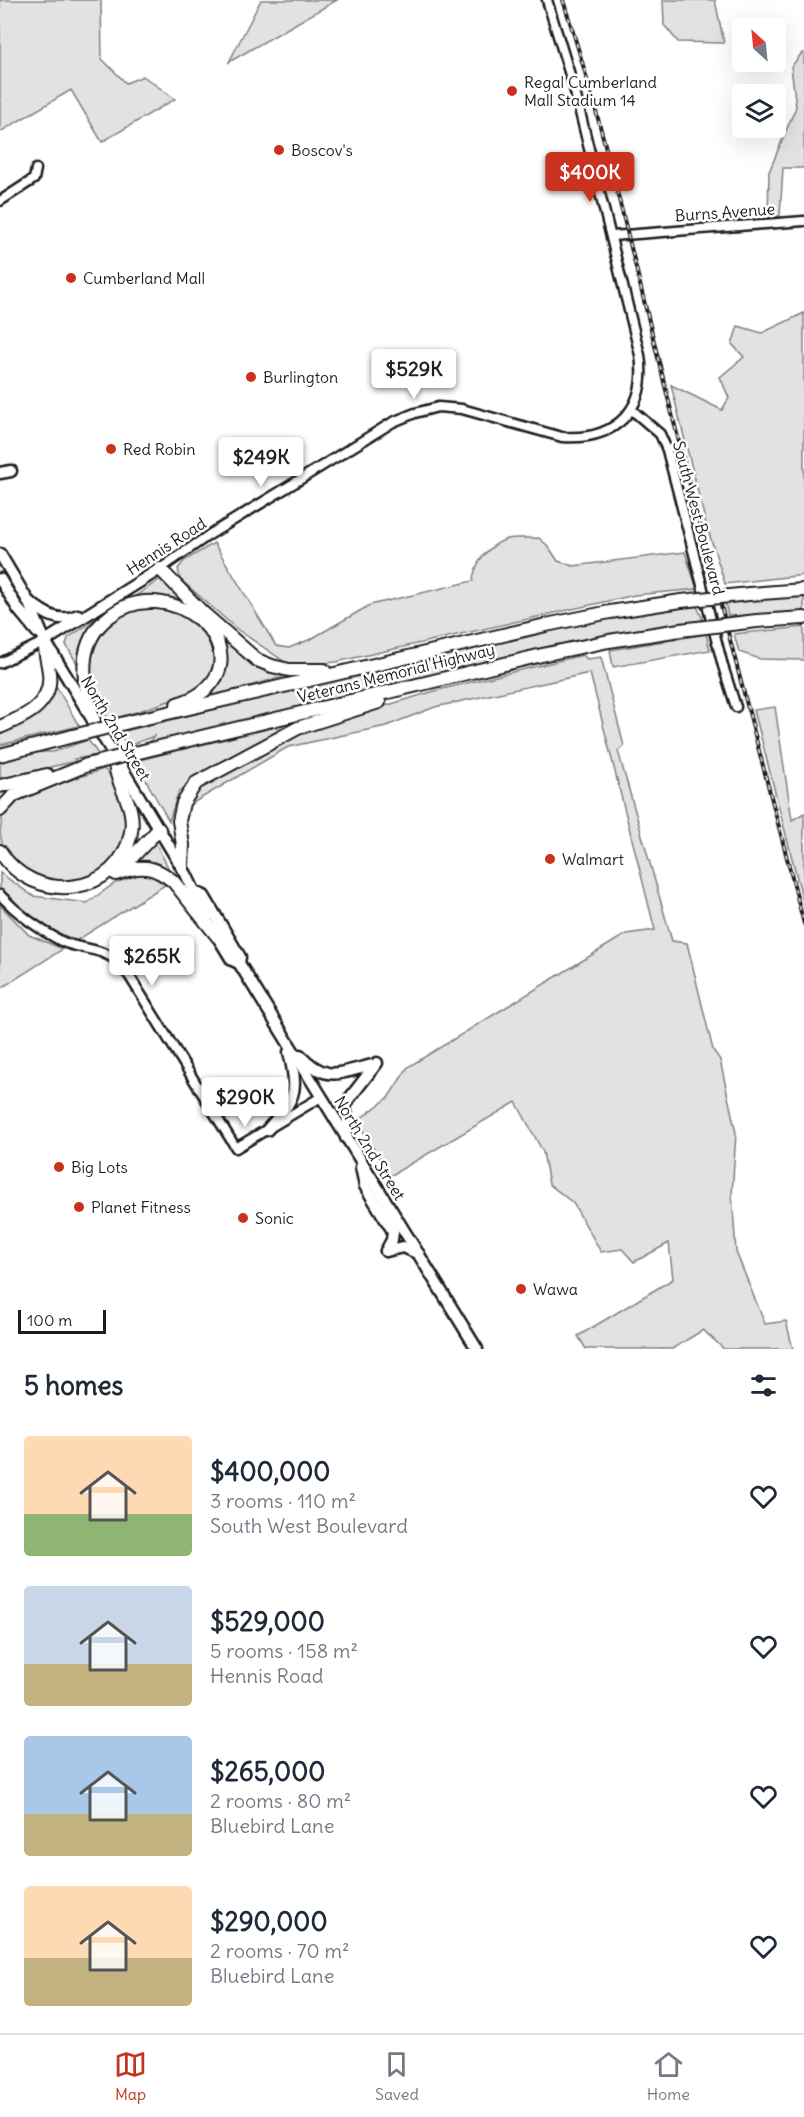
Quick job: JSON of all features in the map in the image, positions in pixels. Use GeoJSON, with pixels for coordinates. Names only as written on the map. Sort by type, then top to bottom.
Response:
{"type":"FeatureCollection","features":[{"type":"Feature","properties":{"kind":"highway"},"geometry":{"type":"LineString","coordinates":[[160,569],[202,612],[246,651],[264,663],[281,669],[306,671],[330,669],[446,647]]}},
{"type":"Feature","properties":{"kind":"highway","name":"Veterans Memorial Highway"},"geometry":{"type":"LineString","coordinates":[[0,755],[446,647],[610,612],[681,601],[804,590]]}},
{"type":"Feature","properties":{"kind":"highway"},"geometry":{"type":"LineString","coordinates":[[93,721],[84,676],[84,660],[88,644],[98,626],[120,609],[146,602],[169,603],[188,610],[202,621],[217,642],[220,662],[215,677],[209,686],[197,695],[133,721]]}},
{"type":"Feature","properties":{"kind":"highway","name":"Veterans Memorial Highway"},"geometry":{"type":"LineString","coordinates":[[0,786],[579,647],[680,630],[804,618]]}},
{"type":"Feature","properties":{"kind":"highway"},"geometry":{"type":"LineString","coordinates":[[0,727],[32,712],[45,696],[49,679],[44,654],[45,641]]}},
{"type":"Feature","properties":{"kind":"highway"},"geometry":{"type":"LineString","coordinates":[[182,867],[183,845],[179,830],[181,812],[190,790],[205,777],[312,722],[518,660]]}},
{"type":"Feature","properties":{"kind":"highway"},"geometry":{"type":"LineString","coordinates":[[0,851],[11,866],[24,877],[33,882],[56,888],[87,883],[112,868],[128,843],[132,824],[129,800],[117,776],[112,752]]}},
{"type":"Feature","properties":{"kind":"highway"},"geometry":{"type":"LineString","coordinates":[[0,810],[14,795],[87,765]]}},
{"type":"Feature","properties":{"kind":"highway"},"geometry":{"type":"LineString","coordinates":[[115,875],[159,829]]}},
{"type":"Feature","properties":{"kind":"highway"},"geometry":{"type":"LineString","coordinates":[[0,867],[32,890],[56,895],[70,895],[93,889],[115,875],[133,868],[155,869],[173,881],[218,937]]}},
{"type":"Feature","properties":{"kind":"main road"},"geometry":{"type":"LineString","coordinates":[[0,543],[9,559],[9,570]]}},
{"type":"Feature","properties":{"kind":"main road"},"geometry":{"type":"LineString","coordinates":[[0,554],[28,601],[45,641]]}},
{"type":"Feature","properties":{"kind":"main road","name":"Hennis Road"},"geometry":{"type":"LineString","coordinates":[[45,641],[160,569]]}},
{"type":"Feature","properties":{"kind":"main road"},"geometry":{"type":"LineString","coordinates":[[0,579],[18,609],[45,641]]}},
{"type":"Feature","properties":{"kind":"main road"},"geometry":{"type":"LineString","coordinates":[[28,601],[50,616],[59,619],[75,616],[104,603]]}},
{"type":"Feature","properties":{"kind":"main road","name":"North 2nd Street"},"geometry":{"type":"LineString","coordinates":[[45,641],[182,867],[197,893],[197,899],[232,960],[239,963],[477,1349]]}},
{"type":"Feature","properties":{"kind":"main road","name":"North 2nd Street"},"geometry":{"type":"LineString","coordinates":[[197,893],[204,896],[232,942],[240,957],[239,963]]}},
{"type":"Feature","properties":{"kind":"main road"},"geometry":{"type":"LineString","coordinates":[[285,1040],[313,1068],[327,1075],[374,1064],[345,1107],[348,1121],[346,1138]]}},
{"type":"Feature","properties":{"kind":"main road"},"geometry":{"type":"LineString","coordinates":[[267,1130],[294,1096],[295,1077],[285,1040]]}},
{"type":"Feature","properties":{"kind":"main road"},"geometry":{"type":"LineString","coordinates":[[361,1164],[365,1186],[393,1231],[386,1251],[403,1247],[418,1254]]}},
{"type":"Feature","properties":{"kind":"street"},"geometry":{"type":"LineString","coordinates":[[547,0],[574,88],[642,365],[641,383],[632,410]]}},
{"type":"Feature","properties":{"kind":"street"},"geometry":{"type":"LineString","coordinates":[[0,201],[34,179],[36,169]]}},
{"type":"Feature","properties":{"kind":"street","name":"Burns Avenue"},"geometry":{"type":"LineString","coordinates":[[612,236],[804,221]]}},
{"type":"Feature","properties":{"kind":"street","name":"Hennis Road"},"geometry":{"type":"LineString","coordinates":[[160,569],[393,422],[415,413],[438,407],[462,409],[577,438],[591,437],[607,431],[632,410]]}},
{"type":"Feature","properties":{"kind":"street","name":"South West Boulevard"},"geometry":{"type":"LineString","coordinates":[[632,410],[660,434],[667,450],[723,666],[736,707]]}},
{"type":"Feature","properties":{"kind":"street"},"geometry":{"type":"LineString","coordinates":[[0,663],[45,641]]}},
{"type":"Feature","properties":{"kind":"street"},"geometry":{"type":"LineString","coordinates":[[0,895],[22,916],[44,932],[69,944],[105,954],[118,962],[130,976],[236,1148],[321,1097]]}},
{"type":"Feature","properties":{"kind":"shaded area"},"geometry":{"type":"Polygon","coordinates":[[[0,0],[101,0],[102,59],[126,83],[143,76],[175,99],[102,142],[71,90],[0,132],[0,0]]]}},
{"type":"Feature","properties":{"kind":"shaded area"},"geometry":{"type":"Polygon","coordinates":[[[261,0],[337,0],[229,62],[261,0]]]}},
{"type":"Feature","properties":{"kind":"shaded area"},"geometry":{"type":"Polygon","coordinates":[[[663,0],[715,0],[724,43],[678,42],[664,25],[663,0]]]}},
{"type":"Feature","properties":{"kind":"shaded area"},"geometry":{"type":"Polygon","coordinates":[[[804,53],[804,168],[783,168],[780,216],[768,217],[769,172],[783,138],[786,138],[786,131],[796,107],[791,67],[804,53]]]}},
{"type":"Feature","properties":{"kind":"shaded area"},"geometry":{"type":"Polygon","coordinates":[[[804,313],[804,575],[725,584],[706,524],[671,385],[722,410],[729,398],[720,377],[744,357],[732,344],[738,326],[762,333],[804,313]]]}},
{"type":"Feature","properties":{"kind":"shaded area"},"geometry":{"type":"Polygon","coordinates":[[[512,538],[539,538],[548,546],[558,561],[573,566],[685,552],[697,589],[635,595],[336,662],[295,665],[285,662],[238,630],[180,579],[178,569],[184,561],[214,543],[276,646],[289,648],[311,639],[370,605],[473,581],[479,562],[498,543],[512,538]]]}},
{"type":"Feature","properties":{"kind":"shaded area"},"geometry":{"type":"Polygon","coordinates":[[[162,578],[190,606],[158,596],[128,601],[162,578]]]}},
{"type":"Feature","properties":{"kind":"shaded area"},"geometry":{"type":"Polygon","coordinates":[[[804,594],[804,614],[728,616],[725,602],[804,594]]]}},
{"type":"Feature","properties":{"kind":"shaded area"},"geometry":{"type":"Polygon","coordinates":[[[161,604],[196,622],[208,639],[214,659],[212,676],[196,692],[109,721],[89,679],[87,665],[90,649],[98,633],[117,614],[128,609],[161,604]]]}},
{"type":"Feature","properties":{"kind":"shaded area"},"geometry":{"type":"Polygon","coordinates":[[[696,604],[703,620],[574,641],[147,745],[154,736],[128,746],[117,733],[471,647],[645,610],[696,604]]]}},
{"type":"Feature","properties":{"kind":"shaded area"},"geometry":{"type":"Polygon","coordinates":[[[93,621],[78,665],[66,645],[68,638],[93,621]]]}},
{"type":"Feature","properties":{"kind":"shaded area"},"geometry":{"type":"Polygon","coordinates":[[[215,627],[289,675],[202,699],[213,687],[215,627]]]}},
{"type":"Feature","properties":{"kind":"shaded area"},"geometry":{"type":"Polygon","coordinates":[[[804,627],[804,660],[760,659],[739,652],[734,634],[804,627]]]}},
{"type":"Feature","properties":{"kind":"shaded area"},"geometry":{"type":"Polygon","coordinates":[[[706,634],[710,650],[613,667],[610,650],[706,634]]]}},
{"type":"Feature","properties":{"kind":"shaded area"},"geometry":{"type":"Polygon","coordinates":[[[583,655],[587,659],[601,657],[624,746],[618,751],[672,941],[687,943],[713,1050],[720,1060],[736,1133],[732,1194],[736,1252],[765,1324],[786,1321],[793,1349],[724,1349],[703,1330],[672,1349],[586,1349],[578,1336],[673,1279],[669,1243],[634,1262],[622,1249],[601,1252],[573,1203],[549,1184],[543,1152],[516,1102],[390,1176],[357,1121],[388,1098],[408,1067],[626,934],[655,930],[590,673],[435,707],[386,726],[288,747],[186,807],[199,787],[305,730],[438,690],[583,655]]]}},
{"type":"Feature","properties":{"kind":"shaded area"},"geometry":{"type":"Polygon","coordinates":[[[56,686],[79,726],[0,745],[0,733],[28,721],[41,712],[52,697],[56,686]]]}},
{"type":"Feature","properties":{"kind":"shaded area"},"geometry":{"type":"Polygon","coordinates":[[[775,707],[792,820],[804,813],[804,905],[754,710],[775,707]]]}},
{"type":"Feature","properties":{"kind":"shaded area"},"geometry":{"type":"Polygon","coordinates":[[[296,722],[214,765],[178,793],[169,821],[135,761],[296,722]]]}},
{"type":"Feature","properties":{"kind":"shaded area"},"geometry":{"type":"Polygon","coordinates":[[[88,740],[99,755],[74,759],[76,761],[0,779],[0,761],[36,752],[53,752],[88,740]]]}},
{"type":"Feature","properties":{"kind":"shaded area"},"geometry":{"type":"Polygon","coordinates":[[[104,769],[112,777],[129,811],[125,838],[113,862],[94,876],[71,884],[45,880],[20,868],[3,850],[0,832],[3,813],[18,797],[104,769]]]}},
{"type":"Feature","properties":{"kind":"shaded area"},"geometry":{"type":"Polygon","coordinates":[[[154,840],[171,873],[134,863],[154,840]]]}},
{"type":"Feature","properties":{"kind":"shaded area"},"geometry":{"type":"Polygon","coordinates":[[[146,872],[165,885],[76,941],[34,921],[0,889],[0,873],[33,896],[87,903],[115,883],[146,872]]]}},
{"type":"Feature","properties":{"kind":"shaded area"},"geometry":{"type":"Polygon","coordinates":[[[0,905],[29,935],[63,949],[0,989],[0,905]]]}},
{"type":"Feature","properties":{"kind":"railway"},"geometry":{"type":"LineString","coordinates":[[563,0],[606,147],[804,924]]}},
{"type":"Feature","properties":{"kind":"place","name":"Regal Cumberland Mall Stadium 14"},"geometry":{"type":"Point","coordinates":[512,91]}},
{"type":"Feature","properties":{"kind":"place","name":"Boscov's"},"geometry":{"type":"Point","coordinates":[279,150]}},
{"type":"Feature","properties":{"kind":"place","name":"Cumberland Mall"},"geometry":{"type":"Point","coordinates":[71,278]}},
{"type":"Feature","properties":{"kind":"place","name":"Burlington"},"geometry":{"type":"Point","coordinates":[251,377]}},
{"type":"Feature","properties":{"kind":"place","name":"Red Robin"},"geometry":{"type":"Point","coordinates":[111,449]}},
{"type":"Feature","properties":{"kind":"place","name":"Walmart"},"geometry":{"type":"Point","coordinates":[550,859]}},
{"type":"Feature","properties":{"kind":"place","name":"Big Lots"},"geometry":{"type":"Point","coordinates":[59,1167]}},
{"type":"Feature","properties":{"kind":"place","name":"Planet Fitness"},"geometry":{"type":"Point","coordinates":[79,1207]}},
{"type":"Feature","properties":{"kind":"place","name":"Sonic"},"geometry":{"type":"Point","coordinates":[243,1218]}},
{"type":"Feature","properties":{"kind":"place","name":"Wawa"},"geometry":{"type":"Point","coordinates":[521,1289]}}]}
